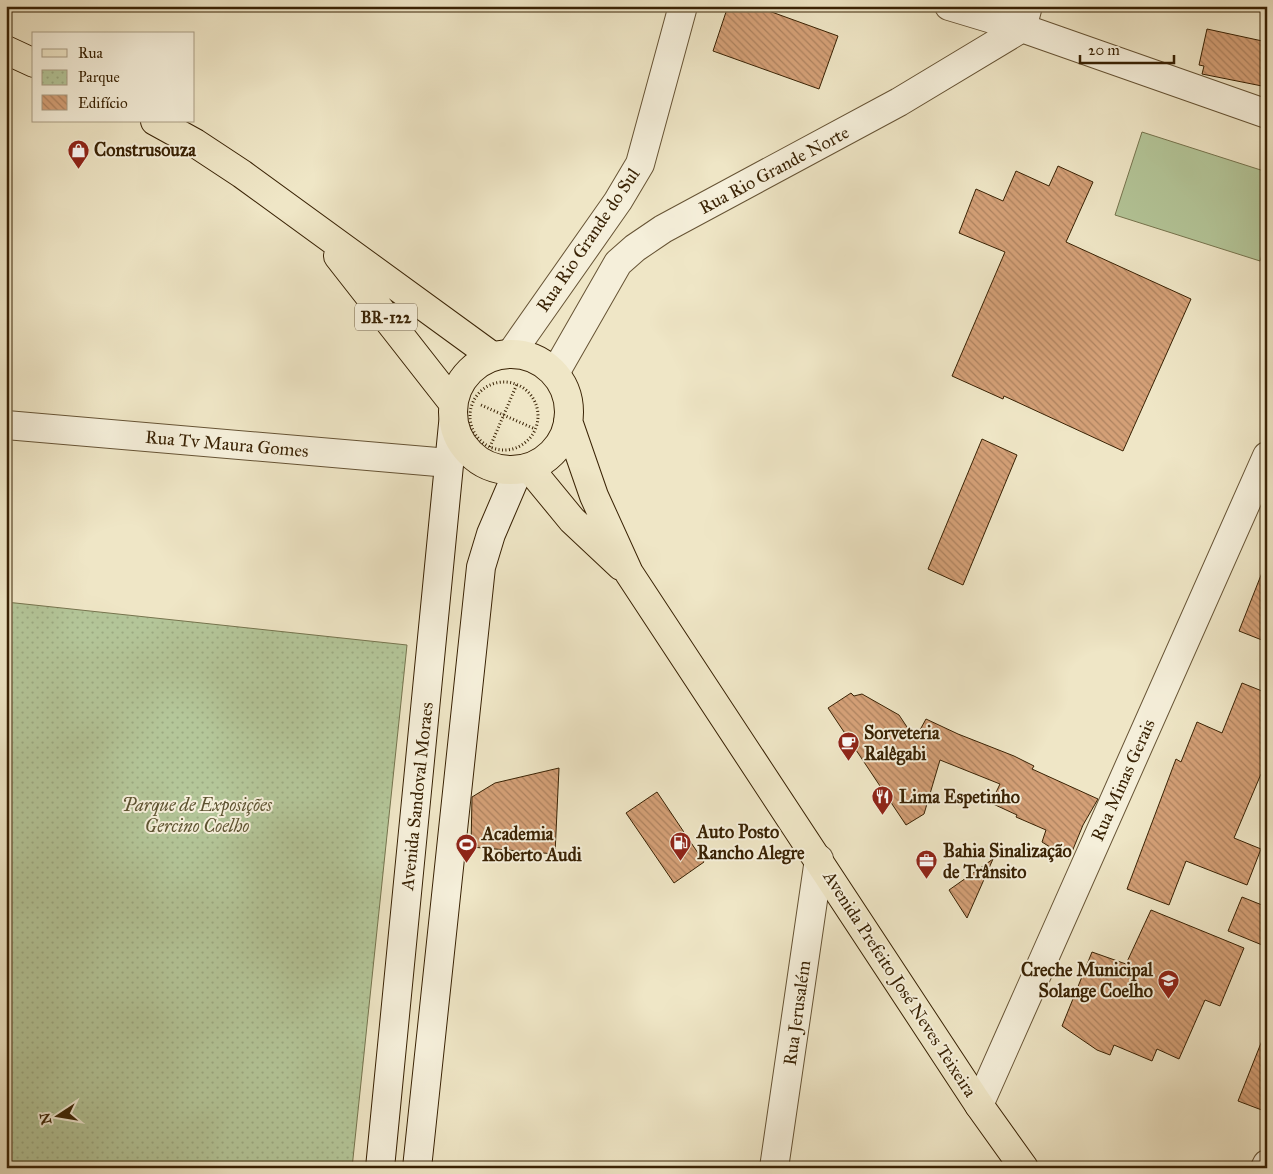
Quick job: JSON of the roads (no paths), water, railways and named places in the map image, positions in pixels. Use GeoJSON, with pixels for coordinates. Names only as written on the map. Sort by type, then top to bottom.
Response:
{"type":"FeatureCollection","features":[{"type":"Feature","properties":{"kind":"main road"},"geometry":{"type":"LineString","coordinates":[[6,50],[32,62]]}},
{"type":"Feature","properties":{"kind":"main road","name":"BR-122"},"geometry":{"type":"LineString","coordinates":[[157,122],[195,143],[242,174],[318,231],[502,354],[528,355],[543,362],[555,373],[566,391],[570,411],[559,445],[549,456],[524,470],[487,465],[472,455],[460,441],[460,409],[318,231]]}},
{"type":"Feature","properties":{"kind":"main road"},"geometry":{"type":"LineString","coordinates":[[460,409],[460,383],[466,374],[482,360],[502,354]]}},
{"type":"Feature","properties":{"kind":"main road","name":"Avenida Prefeito José Neves Teixeira"},"geometry":{"type":"LineString","coordinates":[[568,421],[594,496],[629,573],[819,859],[979,1105],[1024,1168]]}},
{"type":"Feature","properties":{"kind":"main road","name":"Avenida Prefeito José Neves Teixeira"},"geometry":{"type":"LineString","coordinates":[[524,470],[572,520],[629,573]]}},
{"type":"Feature","properties":{"kind":"street","name":"Rua Rio Grande do Sul"},"geometry":{"type":"LineString","coordinates":[[502,354],[618,201],[640,164],[683,6]]}},
{"type":"Feature","properties":{"kind":"street"},"geometry":{"type":"LineString","coordinates":[[949,6],[1025,17],[1267,114]]}},
{"type":"Feature","properties":{"kind":"street","name":"Rua Rio Grande Norte"},"geometry":{"type":"LineString","coordinates":[[555,373],[618,263],[635,248],[663,229],[899,102],[1025,17]]}},
{"type":"Feature","properties":{"kind":"street","name":"Avenida Sandoval Moraes"},"geometry":{"type":"LineString","coordinates":[[380,1168],[448,463],[460,409]]}},
{"type":"Feature","properties":{"kind":"street","name":"Rua Tv Maura Gomes"},"geometry":{"type":"LineString","coordinates":[[6,425],[448,463]]}},
{"type":"Feature","properties":{"kind":"street","name":"Rua Minas Gerais"},"geometry":{"type":"LineString","coordinates":[[979,1105],[1267,456]]}},
{"type":"Feature","properties":{"kind":"street"},"geometry":{"type":"LineString","coordinates":[[417,1168],[481,567],[491,534],[524,470]]}},
{"type":"Feature","properties":{"kind":"street","name":"Rua Jerusalém"},"geometry":{"type":"LineString","coordinates":[[774,1168],[819,859]]}},
{"type":"Feature","properties":{"kind":"street"},"geometry":{"type":"LineString","coordinates":[[1265,1168],[1267,1164]]}},
{"type":"Feature","properties":{"kind":"place","name":"Construsouza"},"geometry":{"type":"Point","coordinates":[78,169]}},
{"type":"Feature","properties":{"kind":"place","name":"Sorveteria Ralêgabi"},"geometry":{"type":"Point","coordinates":[848,762]}},
{"type":"Feature","properties":{"kind":"place","name":"Lima Espetinho"},"geometry":{"type":"Point","coordinates":[883,816]}},
{"type":"Feature","properties":{"kind":"place","name":"Auto Posto Rancho Alegre"},"geometry":{"type":"Point","coordinates":[681,861]}},
{"type":"Feature","properties":{"kind":"place","name":"Academia Roberto Audi"},"geometry":{"type":"Point","coordinates":[466,863]}},
{"type":"Feature","properties":{"kind":"place","name":"Bahia Sinalização de Trânsito"},"geometry":{"type":"Point","coordinates":[927,880]}},
{"type":"Feature","properties":{"kind":"place","name":"Creche Municipal Solange Coelho"},"geometry":{"type":"Point","coordinates":[1169,999]}},
{"type":"Feature","properties":{"kind":"park label","name":"Parque de Exposições Gercino Coelho"},"geometry":{"type":"Point","coordinates":[197,815]}}]}
